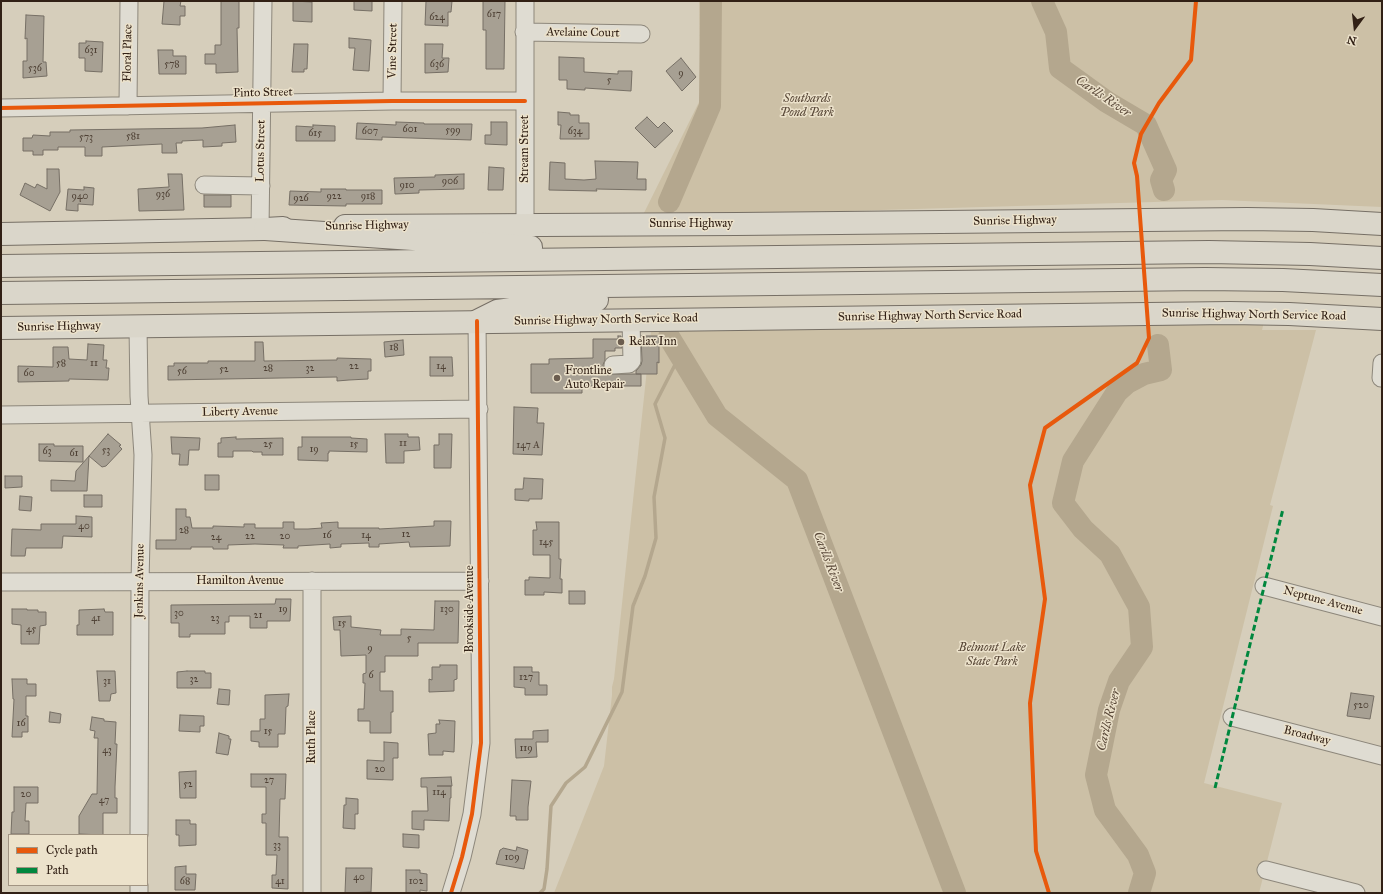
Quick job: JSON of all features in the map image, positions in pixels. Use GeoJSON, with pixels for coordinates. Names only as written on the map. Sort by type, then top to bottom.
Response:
{"type":"FeatureCollection","features":[{"type":"Feature","properties":{"kind":"main road","name":"Sunrise Highway"},"geometry":{"type":"LineString","coordinates":[[1,234],[263,230],[299,226],[525,224],[737,224],[1247,219],[1312,220],[1382,224]]}},
{"type":"Feature","properties":{"kind":"main road"},"geometry":{"type":"LineString","coordinates":[[263,230],[535,247],[628,259]]}},
{"type":"Feature","properties":{"kind":"main road"},"geometry":{"type":"LineString","coordinates":[[1,266],[1209,252],[1310,254],[1382,258]]}},
{"type":"Feature","properties":{"kind":"main road"},"geometry":{"type":"LineString","coordinates":[[1,293],[1232,279],[1289,280],[1382,285]]}},
{"type":"Feature","properties":{"kind":"main road"},"geometry":{"type":"LineString","coordinates":[[477,321],[497,312],[560,303],[592,300],[659,299],[768,284]]}},
{"type":"Feature","properties":{"kind":"main road","name":"Sunrise Highway North Service Road"},"geometry":{"type":"LineString","coordinates":[[477,321],[1230,313],[1289,314],[1382,319]]}},
{"type":"Feature","properties":{"kind":"main road","name":"Sunrise Highway"},"geometry":{"type":"LineString","coordinates":[[1,328],[477,321]]}},
{"type":"Feature","properties":{"kind":"street","name":"Floral Place"},"geometry":{"type":"LineString","coordinates":[[128,106],[129,1]]}},
{"type":"Feature","properties":{"kind":"street","name":"Lotus Street"},"geometry":{"type":"LineString","coordinates":[[263,1],[261,186],[263,230]]}},
{"type":"Feature","properties":{"kind":"street","name":"Vine Street"},"geometry":{"type":"LineString","coordinates":[[392,101],[393,1]]}},
{"type":"Feature","properties":{"kind":"street","name":"Stream Street"},"geometry":{"type":"LineString","coordinates":[[525,1],[525,224]]}},
{"type":"Feature","properties":{"kind":"street","name":"Avelaine Court"},"geometry":{"type":"LineString","coordinates":[[524,32],[641,34]]}},
{"type":"Feature","properties":{"kind":"street","name":"Pinto Street"},"geometry":{"type":"LineString","coordinates":[[1,108],[392,101],[525,101]]}},
{"type":"Feature","properties":{"kind":"street"},"geometry":{"type":"LineString","coordinates":[[204,185],[261,186]]}},
{"type":"Feature","properties":{"kind":"street"},"geometry":{"type":"LineString","coordinates":[[613,365],[629,364],[632,361],[632,320]]}},
{"type":"Feature","properties":{"kind":"street","name":"Brookside Avenue"},"geometry":{"type":"LineString","coordinates":[[452,893],[472,814],[481,743],[477,321]]}},
{"type":"Feature","properties":{"kind":"street","name":"Jenkins Avenue"},"geometry":{"type":"LineString","coordinates":[[138,326],[139,396],[143,455],[140,582],[139,834]]}},
{"type":"Feature","properties":{"kind":"street"},"geometry":{"type":"LineString","coordinates":[[1382,363],[1382,378]]}},
{"type":"Feature","properties":{"kind":"street","name":"Liberty Avenue"},"geometry":{"type":"LineString","coordinates":[[1,415],[479,409]]}},
{"type":"Feature","properties":{"kind":"street","name":"Ruth Place"},"geometry":{"type":"LineString","coordinates":[[312,581],[312,893]]}},
{"type":"Feature","properties":{"kind":"street","name":"Hamilton Avenue"},"geometry":{"type":"LineString","coordinates":[[1,582],[480,581]]}},
{"type":"Feature","properties":{"kind":"street","name":"Neptune Avenue"},"geometry":{"type":"LineString","coordinates":[[1264,586],[1382,616]]}},
{"type":"Feature","properties":{"kind":"street","name":"Broadway"},"geometry":{"type":"LineString","coordinates":[[1232,717],[1382,756]]}},
{"type":"Feature","properties":{"kind":"street"},"geometry":{"type":"LineString","coordinates":[[1266,870],[1356,893]]}},
{"type":"Feature","properties":{"kind":"green space","name":"Southards Pond Park"},"geometry":{"type":"Polygon","coordinates":[[[699,1],[1382,1],[1382,207],[1222,200],[642,217],[701,98],[699,1]]]}},
{"type":"Feature","properties":{"kind":"green space","name":"Belmont Lake State Park"},"geometry":{"type":"Polygon","coordinates":[[[652,322],[1033,327],[1264,322],[1262,330],[1316,330],[1270,505],[1273,506],[1204,783],[1282,803],[1259,893],[554,893],[604,766],[652,322]]]}},
{"type":"Feature","properties":{"kind":"building"},"geometry":{"type":"Polygon","coordinates":[[[164,1],[181,1],[180,6],[185,6],[185,16],[180,16],[180,25],[162,24],[164,1]]]}},
{"type":"Feature","properties":{"kind":"building"},"geometry":{"type":"Polygon","coordinates":[[[221,1],[239,1],[239,28],[237,28],[238,72],[216,73],[216,64],[205,64],[205,54],[215,54],[215,45],[221,45],[221,1]]]}},
{"type":"Feature","properties":{"kind":"building"},"geometry":{"type":"Polygon","coordinates":[[[293,1],[312,2],[312,22],[293,21],[293,1]]]}},
{"type":"Feature","properties":{"kind":"building"},"geometry":{"type":"Polygon","coordinates":[[[354,1],[372,1],[372,11],[354,10],[354,1]]]}},
{"type":"Feature","properties":{"kind":"building"},"geometry":{"type":"Polygon","coordinates":[[[426,1],[452,1],[451,12],[448,12],[448,26],[425,25],[426,1]]]}},
{"type":"Feature","properties":{"kind":"building"},"geometry":{"type":"Polygon","coordinates":[[[483,1],[505,1],[504,69],[486,69],[486,30],[483,30],[483,1]]]}},
{"type":"Feature","properties":{"kind":"building"},"geometry":{"type":"Polygon","coordinates":[[[26,15],[44,16],[43,62],[46,62],[47,76],[23,78],[23,61],[27,61],[27,38],[25,39],[26,15]]]}},
{"type":"Feature","properties":{"kind":"building"},"geometry":{"type":"Polygon","coordinates":[[[349,38],[371,40],[369,71],[353,70],[355,48],[349,48],[349,38]]]}},
{"type":"Feature","properties":{"kind":"building"},"geometry":{"type":"Polygon","coordinates":[[[86,41],[103,42],[102,72],[85,71],[85,58],[79,58],[79,43],[86,43],[86,41]]]}},
{"type":"Feature","properties":{"kind":"building"},"geometry":{"type":"Polygon","coordinates":[[[294,44],[308,44],[307,69],[304,69],[304,72],[292,72],[294,44]]]}},
{"type":"Feature","properties":{"kind":"building"},"geometry":{"type":"Polygon","coordinates":[[[425,44],[443,44],[442,58],[449,58],[448,72],[425,73],[425,44]]]}},
{"type":"Feature","properties":{"kind":"building"},"geometry":{"type":"Polygon","coordinates":[[[158,50],[173,50],[173,56],[186,56],[186,74],[159,74],[158,50]]]}},
{"type":"Feature","properties":{"kind":"building"},"geometry":{"type":"Polygon","coordinates":[[[559,57],[584,58],[584,72],[618,74],[618,71],[632,71],[631,91],[585,88],[585,90],[567,89],[567,80],[559,80],[559,57]]]}},
{"type":"Feature","properties":{"kind":"building"},"geometry":{"type":"Polygon","coordinates":[[[681,58],[696,77],[682,91],[666,71],[681,58]]]}},
{"type":"Feature","properties":{"kind":"building"},"geometry":{"type":"Polygon","coordinates":[[[558,112],[570,113],[570,115],[579,115],[579,123],[589,123],[589,139],[560,139],[561,125],[558,125],[558,112]]]}},
{"type":"Feature","properties":{"kind":"building"},"geometry":{"type":"Polygon","coordinates":[[[647,117],[658,128],[664,122],[673,131],[655,148],[635,128],[647,117]]]}},
{"type":"Feature","properties":{"kind":"building"},"geometry":{"type":"Polygon","coordinates":[[[396,122],[424,124],[472,124],[471,140],[382,137],[382,140],[356,139],[357,123],[396,125],[396,122]]]}},
{"type":"Feature","properties":{"kind":"building"},"geometry":{"type":"Polygon","coordinates":[[[491,122],[507,122],[507,145],[485,144],[485,135],[491,135],[491,122]]]}},
{"type":"Feature","properties":{"kind":"building"},"geometry":{"type":"Polygon","coordinates":[[[235,125],[236,142],[222,143],[222,146],[203,147],[203,140],[182,141],[182,143],[176,143],[177,153],[162,153],[162,144],[102,147],[102,156],[85,156],[85,147],[58,147],[58,150],[43,150],[43,155],[33,155],[33,151],[23,151],[23,138],[32,138],[33,135],[50,136],[50,132],[70,132],[70,130],[202,128],[235,125]]]}},
{"type":"Feature","properties":{"kind":"building"},"geometry":{"type":"Polygon","coordinates":[[[313,125],[335,126],[335,141],[296,141],[296,126],[313,127],[313,125]]]}},
{"type":"Feature","properties":{"kind":"building"},"geometry":{"type":"Polygon","coordinates":[[[595,161],[638,162],[637,179],[646,179],[646,190],[549,190],[550,162],[565,163],[565,179],[584,180],[596,179],[595,161]]]}},
{"type":"Feature","properties":{"kind":"building"},"geometry":{"type":"Polygon","coordinates":[[[489,167],[504,168],[503,190],[488,190],[489,167]]]}},
{"type":"Feature","properties":{"kind":"building"},"geometry":{"type":"Polygon","coordinates":[[[47,169],[59,169],[60,192],[50,211],[20,195],[25,183],[35,188],[37,184],[47,189],[47,169]]]}},
{"type":"Feature","properties":{"kind":"building"},"geometry":{"type":"Polygon","coordinates":[[[168,174],[182,174],[184,210],[139,211],[138,189],[169,187],[168,174]]]}},
{"type":"Feature","properties":{"kind":"building"},"geometry":{"type":"Polygon","coordinates":[[[464,174],[464,189],[419,190],[419,193],[395,194],[394,178],[435,177],[435,175],[464,174]]]}},
{"type":"Feature","properties":{"kind":"building"},"geometry":{"type":"Polygon","coordinates":[[[84,187],[94,188],[93,205],[78,204],[78,211],[66,210],[68,189],[84,190],[84,187]]]}},
{"type":"Feature","properties":{"kind":"building"},"geometry":{"type":"Polygon","coordinates":[[[321,189],[382,190],[382,204],[346,204],[346,206],[289,205],[290,191],[321,192],[321,189]]]}},
{"type":"Feature","properties":{"kind":"building"},"geometry":{"type":"Polygon","coordinates":[[[204,195],[231,195],[231,207],[204,207],[204,195]]]}},
{"type":"Feature","properties":{"kind":"building"},"geometry":{"type":"Polygon","coordinates":[[[618,336],[621,336],[622,348],[615,348],[615,351],[605,351],[605,360],[603,365],[605,374],[641,374],[641,386],[582,386],[582,393],[531,393],[531,364],[549,364],[549,359],[593,358],[593,339],[618,339],[618,336]]]}},
{"type":"Feature","properties":{"kind":"building"},"geometry":{"type":"Polygon","coordinates":[[[641,336],[659,336],[659,363],[657,362],[657,374],[636,374],[636,371],[641,365],[642,361],[641,336]]]}},
{"type":"Feature","properties":{"kind":"building"},"geometry":{"type":"Polygon","coordinates":[[[403,340],[404,355],[385,357],[384,342],[403,340]]]}},
{"type":"Feature","properties":{"kind":"building"},"geometry":{"type":"Polygon","coordinates":[[[255,342],[263,342],[264,361],[337,360],[337,358],[371,359],[371,371],[368,371],[368,379],[337,381],[337,377],[168,380],[168,366],[174,366],[174,363],[255,361],[255,342]]]}},
{"type":"Feature","properties":{"kind":"building"},"geometry":{"type":"Polygon","coordinates":[[[88,344],[104,345],[103,360],[107,360],[106,368],[109,368],[108,380],[69,379],[69,381],[18,382],[18,366],[53,367],[53,347],[68,347],[69,359],[87,360],[88,344]]]}},
{"type":"Feature","properties":{"kind":"building"},"geometry":{"type":"Polygon","coordinates":[[[430,357],[452,357],[453,376],[430,376],[430,357]]]}},
{"type":"Feature","properties":{"kind":"building"},"geometry":{"type":"Polygon","coordinates":[[[514,407],[538,408],[537,423],[544,423],[542,455],[513,454],[514,407]]]}},
{"type":"Feature","properties":{"kind":"building"},"geometry":{"type":"Polygon","coordinates":[[[108,434],[121,445],[119,446],[122,449],[106,466],[102,467],[89,456],[108,434]]]}},
{"type":"Feature","properties":{"kind":"building"},"geometry":{"type":"Polygon","coordinates":[[[385,434],[408,434],[408,437],[419,437],[420,450],[404,451],[404,463],[386,463],[385,434]]]}},
{"type":"Feature","properties":{"kind":"building"},"geometry":{"type":"Polygon","coordinates":[[[439,434],[452,434],[451,468],[434,468],[434,445],[439,445],[439,434]]]}},
{"type":"Feature","properties":{"kind":"building"},"geometry":{"type":"Polygon","coordinates":[[[171,437],[200,438],[199,450],[189,450],[188,465],[179,465],[180,454],[172,454],[171,437]]]}},
{"type":"Feature","properties":{"kind":"building"},"geometry":{"type":"Polygon","coordinates":[[[236,437],[236,439],[283,438],[283,455],[262,455],[262,452],[233,451],[233,457],[218,457],[218,443],[221,443],[221,438],[236,437]]]}},
{"type":"Feature","properties":{"kind":"building"},"geometry":{"type":"Polygon","coordinates":[[[302,437],[351,437],[367,439],[367,452],[329,451],[328,461],[298,460],[298,447],[302,447],[302,437]]]}},
{"type":"Feature","properties":{"kind":"building"},"geometry":{"type":"Polygon","coordinates":[[[39,444],[54,444],[54,446],[83,446],[83,462],[39,461],[39,444]]]}},
{"type":"Feature","properties":{"kind":"building"},"geometry":{"type":"Polygon","coordinates":[[[89,456],[87,491],[51,491],[51,480],[75,481],[76,471],[89,456]]]}},
{"type":"Feature","properties":{"kind":"building"},"geometry":{"type":"Polygon","coordinates":[[[205,475],[219,475],[219,490],[205,490],[205,475]]]}},
{"type":"Feature","properties":{"kind":"building"},"geometry":{"type":"Polygon","coordinates":[[[5,476],[22,476],[22,487],[5,488],[5,476]]]}},
{"type":"Feature","properties":{"kind":"building"},"geometry":{"type":"Polygon","coordinates":[[[524,478],[543,479],[542,499],[529,499],[529,501],[515,500],[515,489],[523,489],[524,478]]]}},
{"type":"Feature","properties":{"kind":"building"},"geometry":{"type":"Polygon","coordinates":[[[84,495],[102,495],[102,507],[84,507],[84,495]]]}},
{"type":"Feature","properties":{"kind":"building"},"geometry":{"type":"Polygon","coordinates":[[[20,496],[32,497],[31,511],[19,510],[20,496]]]}},
{"type":"Feature","properties":{"kind":"building"},"geometry":{"type":"Polygon","coordinates":[[[176,509],[186,509],[186,517],[190,517],[192,528],[213,528],[213,526],[244,527],[244,524],[255,524],[255,528],[283,528],[283,522],[294,522],[294,529],[308,529],[322,528],[321,523],[338,522],[338,528],[379,529],[434,526],[434,521],[451,521],[450,546],[410,547],[409,542],[379,544],[379,547],[369,547],[369,543],[341,544],[341,547],[330,548],[330,544],[298,546],[298,548],[283,548],[284,545],[255,544],[228,545],[228,549],[191,547],[191,549],[156,549],[156,540],[176,540],[176,509]]]}},
{"type":"Feature","properties":{"kind":"building"},"geometry":{"type":"Polygon","coordinates":[[[76,516],[92,517],[92,537],[63,536],[62,548],[26,548],[25,556],[11,556],[12,529],[41,530],[41,524],[76,524],[76,516]]]}},
{"type":"Feature","properties":{"kind":"building"},"geometry":{"type":"Polygon","coordinates":[[[536,522],[559,522],[559,559],[561,559],[560,579],[562,579],[562,593],[544,592],[544,595],[525,595],[525,580],[529,580],[529,577],[550,578],[550,555],[533,555],[533,530],[537,530],[536,522]]]}},
{"type":"Feature","properties":{"kind":"building"},"geometry":{"type":"Polygon","coordinates":[[[569,591],[585,591],[585,604],[569,604],[569,591]]]}},
{"type":"Feature","properties":{"kind":"building"},"geometry":{"type":"Polygon","coordinates":[[[276,599],[291,599],[290,621],[267,621],[267,628],[250,628],[250,616],[229,616],[229,622],[225,622],[225,634],[190,634],[190,637],[179,637],[179,623],[171,623],[171,605],[275,604],[276,599]]]}},
{"type":"Feature","properties":{"kind":"building"},"geometry":{"type":"Polygon","coordinates":[[[435,601],[459,601],[458,643],[418,643],[418,656],[385,656],[385,672],[380,672],[380,691],[393,691],[391,733],[370,733],[370,721],[358,721],[358,709],[364,709],[365,683],[363,683],[363,674],[366,673],[366,655],[341,656],[340,630],[334,630],[333,617],[351,616],[351,627],[381,630],[380,635],[401,635],[401,629],[434,630],[435,601]]]}},
{"type":"Feature","properties":{"kind":"building"},"geometry":{"type":"Polygon","coordinates":[[[12,609],[27,609],[38,610],[38,612],[46,612],[46,625],[40,626],[39,644],[21,644],[21,625],[12,624],[12,609]]]}},
{"type":"Feature","properties":{"kind":"building"},"geometry":{"type":"Polygon","coordinates":[[[104,609],[105,612],[113,612],[113,635],[77,635],[79,610],[104,609]]]}},
{"type":"Feature","properties":{"kind":"building"},"geometry":{"type":"Polygon","coordinates":[[[440,665],[457,665],[457,679],[454,680],[454,691],[429,692],[429,679],[432,680],[432,667],[440,667],[440,665]]]}},
{"type":"Feature","properties":{"kind":"building"},"geometry":{"type":"Polygon","coordinates":[[[514,667],[532,667],[532,672],[539,672],[539,685],[547,685],[547,695],[525,695],[525,688],[514,687],[514,667]]]}},
{"type":"Feature","properties":{"kind":"building"},"geometry":{"type":"Polygon","coordinates":[[[97,671],[115,671],[116,693],[111,694],[110,701],[99,701],[97,671]]]}},
{"type":"Feature","properties":{"kind":"building"},"geometry":{"type":"Polygon","coordinates":[[[205,671],[205,673],[211,673],[211,688],[177,688],[177,672],[205,671]]]}},
{"type":"Feature","properties":{"kind":"building"},"geometry":{"type":"Polygon","coordinates":[[[12,679],[27,679],[27,684],[36,684],[36,696],[26,696],[28,732],[22,732],[22,737],[12,737],[14,699],[12,679]]]}},
{"type":"Feature","properties":{"kind":"building"},"geometry":{"type":"Polygon","coordinates":[[[219,689],[230,690],[229,705],[217,704],[219,689]]]}},
{"type":"Feature","properties":{"kind":"building"},"geometry":{"type":"Polygon","coordinates":[[[1351,693],[1374,696],[1370,719],[1347,716],[1351,693]]]}},
{"type":"Feature","properties":{"kind":"building"},"geometry":{"type":"Polygon","coordinates":[[[289,694],[288,706],[286,707],[285,734],[278,734],[278,747],[259,747],[259,742],[251,741],[251,731],[260,731],[260,719],[265,719],[265,695],[289,694]]]}},
{"type":"Feature","properties":{"kind":"building"},"geometry":{"type":"Polygon","coordinates":[[[50,712],[61,714],[60,723],[49,722],[50,712]]]}},
{"type":"Feature","properties":{"kind":"building"},"geometry":{"type":"Polygon","coordinates":[[[180,715],[204,716],[204,726],[200,726],[200,732],[179,731],[180,715]]]}},
{"type":"Feature","properties":{"kind":"building"},"geometry":{"type":"Polygon","coordinates":[[[92,717],[104,719],[104,721],[116,722],[115,744],[117,744],[115,798],[117,798],[117,813],[103,813],[103,834],[79,834],[79,816],[92,794],[97,794],[98,738],[94,738],[95,731],[90,730],[92,717]]]}},
{"type":"Feature","properties":{"kind":"building"},"geometry":{"type":"Polygon","coordinates":[[[439,720],[455,721],[454,752],[443,751],[443,755],[429,755],[428,734],[436,733],[436,724],[440,724],[439,720]]]}},
{"type":"Feature","properties":{"kind":"building"},"geometry":{"type":"Polygon","coordinates":[[[548,730],[548,742],[536,742],[537,757],[516,758],[515,739],[533,739],[533,731],[548,730]]]}},
{"type":"Feature","properties":{"kind":"building"},"geometry":{"type":"Polygon","coordinates":[[[219,733],[229,736],[229,739],[231,739],[228,755],[216,753],[219,733]]]}},
{"type":"Feature","properties":{"kind":"building"},"geometry":{"type":"Polygon","coordinates":[[[384,742],[398,743],[398,758],[393,758],[393,780],[367,779],[367,760],[384,761],[384,742]]]}},
{"type":"Feature","properties":{"kind":"building"},"geometry":{"type":"Polygon","coordinates":[[[196,771],[196,798],[180,798],[179,772],[196,771]]]}},
{"type":"Feature","properties":{"kind":"building"},"geometry":{"type":"Polygon","coordinates":[[[251,774],[286,774],[285,799],[280,799],[279,837],[288,837],[288,889],[272,888],[272,875],[276,875],[277,855],[266,855],[266,823],[262,823],[262,814],[266,814],[266,787],[251,787],[251,774]]]}},
{"type":"Feature","properties":{"kind":"building"},"geometry":{"type":"Polygon","coordinates":[[[451,777],[449,821],[424,820],[424,830],[412,829],[412,811],[428,811],[427,787],[421,787],[421,778],[451,777]]]}},
{"type":"Feature","properties":{"kind":"building"},"geometry":{"type":"Polygon","coordinates":[[[512,780],[531,781],[528,820],[516,820],[516,816],[510,816],[512,780]]]}},
{"type":"Feature","properties":{"kind":"building"},"geometry":{"type":"Polygon","coordinates":[[[14,787],[38,787],[38,803],[26,803],[25,821],[29,821],[29,834],[11,834],[12,812],[14,812],[14,787]]]}},
{"type":"Feature","properties":{"kind":"building"},"geometry":{"type":"Polygon","coordinates":[[[346,798],[358,799],[358,814],[355,814],[355,829],[343,828],[344,805],[346,805],[346,798]]]}},
{"type":"Feature","properties":{"kind":"building"},"geometry":{"type":"Polygon","coordinates":[[[176,820],[190,820],[190,824],[196,824],[196,845],[179,846],[179,835],[176,835],[176,820]]]}},
{"type":"Feature","properties":{"kind":"building"},"geometry":{"type":"Polygon","coordinates":[[[403,834],[419,835],[419,848],[403,847],[403,834]]]}},
{"type":"Feature","properties":{"kind":"building"},"geometry":{"type":"Polygon","coordinates":[[[517,847],[528,850],[524,869],[496,864],[500,850],[503,848],[516,851],[517,847]]]}},
{"type":"Feature","properties":{"kind":"building"},"geometry":{"type":"Polygon","coordinates":[[[186,866],[186,874],[196,874],[195,890],[175,890],[175,867],[186,866]]]}},
{"type":"Feature","properties":{"kind":"building"},"geometry":{"type":"Polygon","coordinates":[[[346,868],[372,868],[371,892],[345,893],[346,868]]]}},
{"type":"Feature","properties":{"kind":"building"},"geometry":{"type":"Polygon","coordinates":[[[406,870],[420,870],[420,873],[427,874],[427,891],[420,890],[420,893],[406,893],[406,870]]]}},
{"type":"Feature","properties":{"kind":"waterway"},"geometry":{"type":"LineString","coordinates":[[669,202],[710,106],[711,1]]}},
{"type":"Feature","properties":{"kind":"waterway","name":"Carlls River"},"geometry":{"type":"LineString","coordinates":[[1042,1],[1056,32],[1060,68],[1107,102],[1146,125],[1166,170],[1161,180],[1164,190]]}},
{"type":"Feature","properties":{"kind":"waterway","name":"Carlls River"},"geometry":{"type":"LineString","coordinates":[[669,337],[717,416],[797,480],[955,893]]}},
{"type":"Feature","properties":{"kind":"waterway","name":"Carlls River"},"geometry":{"type":"LineString","coordinates":[[1139,893],[1145,873],[1138,855],[1105,810],[1096,775],[1109,710],[1119,681],[1142,647],[1139,607],[1110,554],[1083,529],[1063,503],[1073,461],[1117,392],[1127,383],[1144,374],[1161,370],[1158,345]]}},
{"type":"Feature","properties":{"kind":"waterway"},"geometry":{"type":"LineString","coordinates":[[540,893],[544,889],[547,869],[551,806],[566,783],[585,767],[622,692],[633,606],[645,576],[656,538],[654,497],[665,438],[655,404],[680,355]]}},
{"type":"Feature","properties":{"kind":"marked path"},"geometry":{"type":"LineString","coordinates":[[1215,788],[1283,509]]}},
{"type":"Feature","properties":{"kind":"cycle path"},"geometry":{"type":"LineString","coordinates":[[1049,893],[1036,851],[1030,703],[1045,599],[1030,485],[1045,428],[1137,363],[1149,338],[1137,176],[1134,163],[1141,134],[1159,103],[1191,60],[1196,1]]}},
{"type":"Feature","properties":{"kind":"cycle path"},"geometry":{"type":"LineString","coordinates":[[1,108],[392,101],[525,101]]}},
{"type":"Feature","properties":{"kind":"cycle path"},"geometry":{"type":"LineString","coordinates":[[451,893],[462,857],[472,814],[481,743],[477,321]]}},
{"type":"Feature","properties":{"kind":"place","name":"Relax Inn"},"geometry":{"type":"Point","coordinates":[621,342]}},
{"type":"Feature","properties":{"kind":"place","name":"Frontline Auto Repair"},"geometry":{"type":"Point","coordinates":[557,378]}}]}
